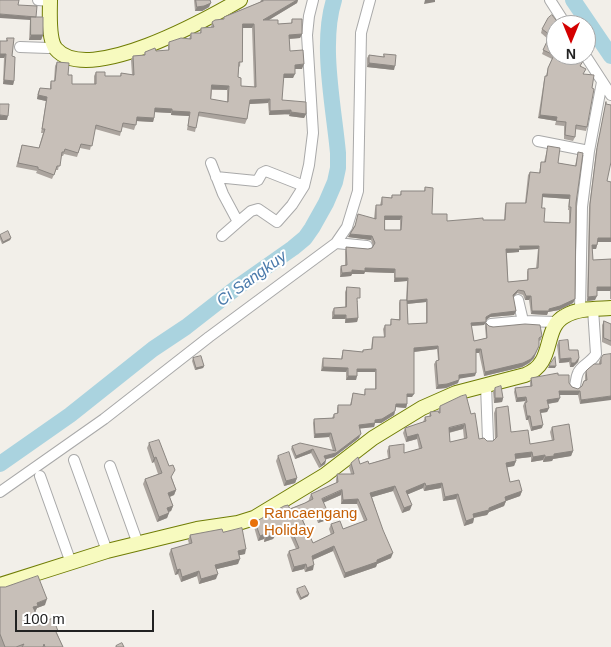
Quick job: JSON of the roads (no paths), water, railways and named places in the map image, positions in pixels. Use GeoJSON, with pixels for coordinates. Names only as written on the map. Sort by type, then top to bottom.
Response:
{"type":"FeatureCollection","features":[{"type":"Feature","properties":{"kind":"street"},"geometry":{"type":"LineString","coordinates":[[46,0],[54,46],[57,50],[75,59],[86,60],[107,58],[142,48],[181,32],[240,0]]}},
{"type":"Feature","properties":{"kind":"street"},"geometry":{"type":"LineString","coordinates":[[222,236],[251,210],[258,208],[277,222],[292,205],[304,186],[313,133],[307,34],[313,0]]}},
{"type":"Feature","properties":{"kind":"street"},"geometry":{"type":"LineString","coordinates":[[0,492],[104,419],[209,337],[336,243],[347,227],[358,191],[361,33],[370,0]]}},
{"type":"Feature","properties":{"kind":"street"},"geometry":{"type":"LineString","coordinates":[[550,0],[560,15]]}},
{"type":"Feature","properties":{"kind":"street"},"geometry":{"type":"LineString","coordinates":[[20,47],[48,48],[54,46]]}},
{"type":"Feature","properties":{"kind":"street"},"geometry":{"type":"LineString","coordinates":[[591,65],[611,96]]}},
{"type":"Feature","properties":{"kind":"street"},"geometry":{"type":"LineString","coordinates":[[575,386],[580,369],[593,360],[596,354],[587,310],[582,207],[589,151],[602,82]]}},
{"type":"Feature","properties":{"kind":"street"},"geometry":{"type":"LineString","coordinates":[[538,141],[589,151]]}},
{"type":"Feature","properties":{"kind":"street"},"geometry":{"type":"LineString","coordinates":[[210,163],[238,222]]}},
{"type":"Feature","properties":{"kind":"street"},"geometry":{"type":"LineString","coordinates":[[216,177],[256,181],[266,171],[304,186]]}},
{"type":"Feature","properties":{"kind":"street"},"geometry":{"type":"LineString","coordinates":[[336,243],[367,246]]}},
{"type":"Feature","properties":{"kind":"street"},"geometry":{"type":"LineString","coordinates":[[518,300],[523,322]]}},
{"type":"Feature","properties":{"kind":"street"},"geometry":{"type":"LineString","coordinates":[[0,584],[108,551],[197,529],[238,523],[254,518],[325,476],[373,438],[422,408],[444,397],[525,375],[536,370],[544,359],[557,322],[564,316],[587,310],[611,308]]}},
{"type":"Feature","properties":{"kind":"street"},"geometry":{"type":"LineString","coordinates":[[491,324],[557,322]]}},
{"type":"Feature","properties":{"kind":"street"},"geometry":{"type":"LineString","coordinates":[[486,385],[488,440]]}},
{"type":"Feature","properties":{"kind":"street"},"geometry":{"type":"LineString","coordinates":[[74,460],[108,551]]}},
{"type":"Feature","properties":{"kind":"street"},"geometry":{"type":"LineString","coordinates":[[110,466],[138,544]]}},
{"type":"Feature","properties":{"kind":"street"},"geometry":{"type":"LineString","coordinates":[[40,476],[71,563]]}},
{"type":"Feature","properties":{"kind":"waterway","name":"Ci Sangkuy"},"geometry":{"type":"LineString","coordinates":[[0,464],[70,415],[153,349],[186,327],[305,238],[326,203],[335,182],[338,168],[328,56],[330,17],[334,0]]}},
{"type":"Feature","properties":{"kind":"waterway","name":"Ci Sangkuy"},"geometry":{"type":"LineString","coordinates":[[573,0],[611,56]]}},
{"type":"Feature","properties":{"kind":"place","name":"Rancaengang Holiday"},"geometry":{"type":"Point","coordinates":[254,523]}}]}
